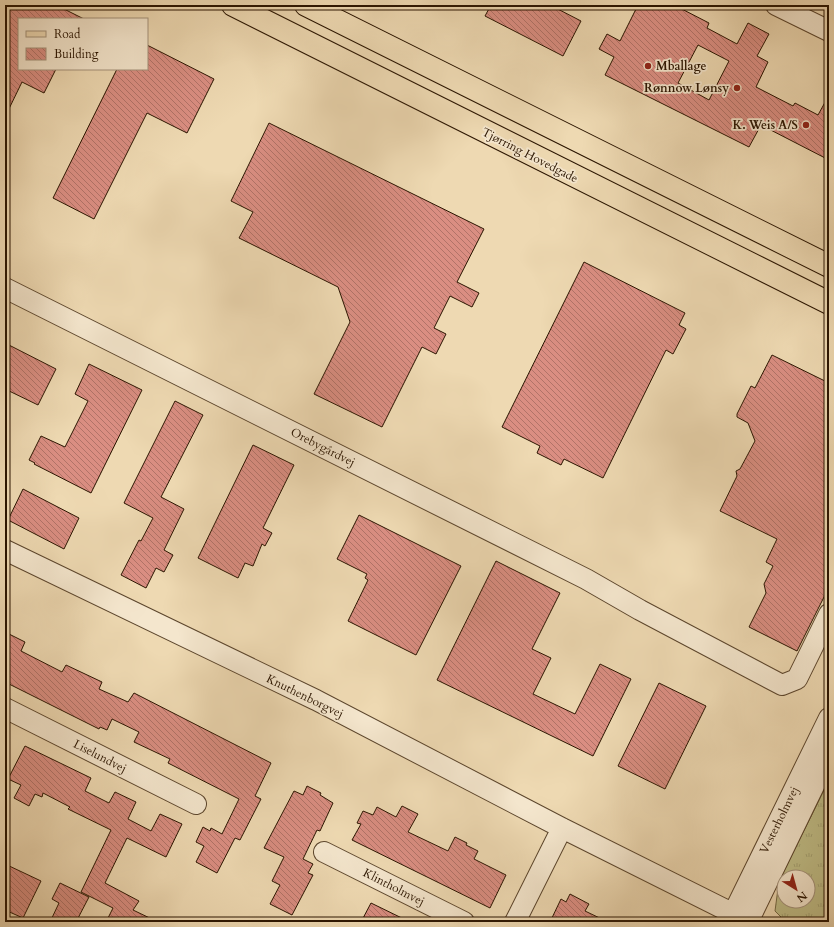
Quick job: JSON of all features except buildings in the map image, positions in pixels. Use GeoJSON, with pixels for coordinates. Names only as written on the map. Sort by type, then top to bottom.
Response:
{"type":"FeatureCollection","features":[{"type":"Feature","properties":{"kind":"main road","name":"Tjørring Hovedgade"},"geometry":{"type":"LineString","coordinates":[[233,5],[829,302]]}},
{"type":"Feature","properties":{"kind":"main road"},"geometry":{"type":"LineString","coordinates":[[306,5],[829,266]]}},
{"type":"Feature","properties":{"kind":"street"},"geometry":{"type":"LineString","coordinates":[[776,5],[829,31]]}},
{"type":"Feature","properties":{"kind":"street","name":"Orebygårdvej"},"geometry":{"type":"LineString","coordinates":[[5,288],[586,579],[640,610],[782,685],[797,679],[829,614]]}},
{"type":"Feature","properties":{"kind":"street","name":"Knuthenborgvej"},"geometry":{"type":"LineString","coordinates":[[5,550],[316,700],[742,920]]}},
{"type":"Feature","properties":{"kind":"street","name":"Liselundvej"},"geometry":{"type":"LineString","coordinates":[[5,708],[196,804]]}},
{"type":"Feature","properties":{"kind":"street","name":"Vesterholmvej"},"geometry":{"type":"LineString","coordinates":[[742,920],[829,718]]}},
{"type":"Feature","properties":{"kind":"street","name":"Vesterholmvej"},"geometry":{"type":"LineString","coordinates":[[742,920],[829,755]]}},
{"type":"Feature","properties":{"kind":"street"},"geometry":{"type":"LineString","coordinates":[[515,922],[562,828]]}},
{"type":"Feature","properties":{"kind":"street","name":"Klintholmvej"},"geometry":{"type":"LineString","coordinates":[[324,852],[464,922]]}},
{"type":"Feature","properties":{"kind":"green space"},"geometry":{"type":"Polygon","coordinates":[[[829,780],[829,922],[786,922],[775,911],[776,904],[776,909],[816,909],[816,869],[785,869],[829,780]]]}},
{"type":"Feature","properties":{"kind":"place","name":"Mballage"},"geometry":{"type":"Point","coordinates":[648,66]}},
{"type":"Feature","properties":{"kind":"place","name":"Rønnow Lønsy"},"geometry":{"type":"Point","coordinates":[737,88]}},
{"type":"Feature","properties":{"kind":"place","name":"K. Weis A/S"},"geometry":{"type":"Point","coordinates":[806,125]}}]}
